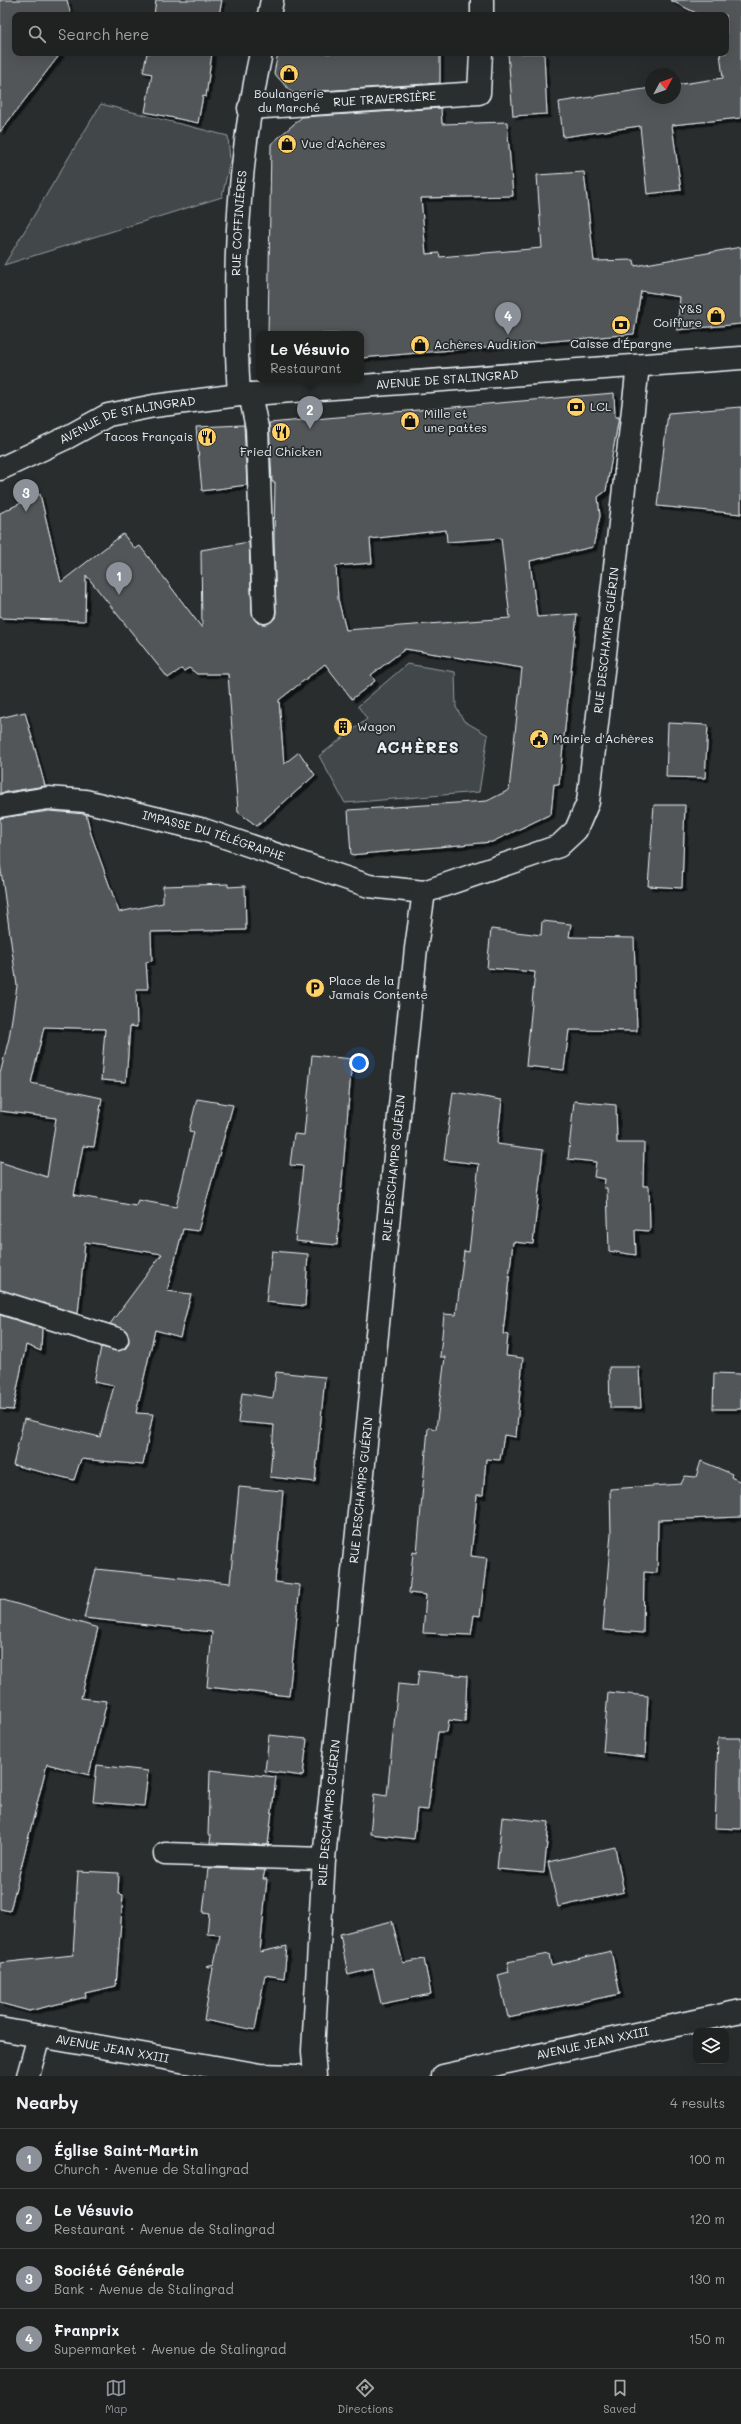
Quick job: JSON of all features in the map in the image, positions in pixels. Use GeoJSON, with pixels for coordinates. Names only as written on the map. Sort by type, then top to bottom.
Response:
{"type":"FeatureCollection","features":[{"type":"Feature","properties":{"kind":"street"},"geometry":{"type":"LineString","coordinates":[[270,12],[272,0]]}},
{"type":"Feature","properties":{"kind":"street"},"geometry":{"type":"LineString","coordinates":[[482,0],[482,12]]}},
{"type":"Feature","properties":{"kind":"street","name":"RUE COFFINIÈRES"},"geometry":{"type":"LineString","coordinates":[[260,56],[249,108],[241,192],[237,293],[244,394],[257,428],[264,612]]}},
{"type":"Feature","properties":{"kind":"street","name":"RUE TRAVERSIÈRE"},"geometry":{"type":"LineString","coordinates":[[249,108],[479,93],[481,56]]}},
{"type":"Feature","properties":{"kind":"street","name":"AVENUE DE STALINGRAD"},"geometry":{"type":"LineString","coordinates":[[0,469],[66,438],[108,415],[244,394],[741,358]]}},
{"type":"Feature","properties":{"kind":"street","name":"RUE DESCHAMPS GUÉRIN"},"geometry":{"type":"LineString","coordinates":[[315,2076],[314,2051],[324,1859],[416,948],[424,892],[559,846],[576,830],[588,802],[638,366]]}},
{"type":"Feature","properties":{"kind":"street","name":"IMPASSE DU TÉLÉGRAPHE"},"geometry":{"type":"LineString","coordinates":[[0,806],[48,798],[85,801],[204,830],[369,886],[424,892]]}},
{"type":"Feature","properties":{"kind":"street"},"geometry":{"type":"LineString","coordinates":[[0,1302],[117,1339]]}},
{"type":"Feature","properties":{"kind":"street"},"geometry":{"type":"LineString","coordinates":[[165,1854],[324,1859]]}},
{"type":"Feature","properties":{"kind":"street","name":"AVENUE JEAN XXIII"},"geometry":{"type":"LineString","coordinates":[[444,2076],[741,2011]]}},
{"type":"Feature","properties":{"kind":"street","name":"AVENUE JEAN XXIII"},"geometry":{"type":"LineString","coordinates":[[0,2029],[260,2075],[297,2076]]}},
{"type":"Feature","properties":{"kind":"street"},"geometry":{"type":"LineString","coordinates":[[28,2076],[39,2036]]}},
{"type":"Feature","properties":{"kind":"shaded area"},"geometry":{"type":"Polygon","coordinates":[[[101,104],[228,136],[230,161],[222,197],[4,265],[101,104]]]}},
{"type":"Feature","properties":{"kind":"shaded area"},"geometry":{"type":"Polygon","coordinates":[[[407,664],[455,672],[456,707],[464,721],[488,735],[479,792],[345,803],[319,756],[367,719],[358,706],[407,664]]]}},
{"type":"Feature","properties":{"kind":"building"},"geometry":{"type":"Polygon","coordinates":[[[0,0],[67,0],[70,12],[12,12],[12,56],[59,56],[0,132],[0,0]]]}},
{"type":"Feature","properties":{"kind":"building"},"geometry":{"type":"Polygon","coordinates":[[[156,0],[222,0],[220,12],[154,12],[156,0]]]}},
{"type":"Feature","properties":{"kind":"building"},"geometry":{"type":"Polygon","coordinates":[[[670,0],[741,0],[741,118],[672,125],[681,190],[647,194],[640,126],[563,137],[559,102],[645,89],[645,104],[681,104],[681,84],[723,78],[720,56],[729,56],[729,12],[694,12],[670,0]]]}},
{"type":"Feature","properties":{"kind":"building"},"geometry":{"type":"Polygon","coordinates":[[[146,56],[212,56],[206,97],[203,96],[198,123],[145,112],[152,74],[143,72],[146,56]]]}},
{"type":"Feature","properties":{"kind":"building"},"geometry":{"type":"Polygon","coordinates":[[[277,56],[440,56],[440,83],[292,93],[274,73],[277,56]]]}},
{"type":"Feature","properties":{"kind":"building"},"geometry":{"type":"Polygon","coordinates":[[[508,56],[544,56],[547,114],[513,116],[508,56]]]}},
{"type":"Feature","properties":{"kind":"building"},"geometry":{"type":"Polygon","coordinates":[[[441,108],[442,124],[507,122],[513,196],[421,198],[426,254],[439,253],[440,257],[542,248],[537,175],[584,172],[594,261],[634,260],[635,266],[741,247],[741,324],[677,330],[680,297],[641,291],[634,334],[364,358],[364,331],[268,331],[271,144],[302,117],[441,108]]]}},
{"type":"Feature","properties":{"kind":"building"},"geometry":{"type":"Polygon","coordinates":[[[614,393],[615,417],[619,417],[606,491],[598,497],[600,516],[593,547],[530,561],[537,617],[577,614],[559,785],[554,784],[551,814],[492,842],[351,855],[348,810],[487,801],[509,790],[522,668],[405,649],[371,675],[375,681],[352,699],[325,664],[279,700],[284,764],[299,752],[315,775],[257,826],[238,812],[228,674],[197,674],[189,668],[184,671],[181,669],[168,678],[86,575],[85,621],[0,618],[0,513],[40,494],[61,582],[123,534],[135,549],[140,546],[202,628],[201,550],[249,542],[252,613],[258,623],[265,624],[275,618],[275,482],[272,482],[269,423],[614,393]],[[446,530],[370,539],[372,563],[336,566],[338,599],[346,630],[510,618],[501,538],[447,542],[446,530]]]}},
{"type":"Feature","properties":{"kind":"building"},"geometry":{"type":"Polygon","coordinates":[[[741,407],[741,514],[657,506],[668,413],[741,407]]]}},
{"type":"Feature","properties":{"kind":"building"},"geometry":{"type":"Polygon","coordinates":[[[244,425],[247,485],[202,491],[196,427],[244,425]]]}},
{"type":"Feature","properties":{"kind":"building"},"geometry":{"type":"Polygon","coordinates":[[[25,712],[45,786],[0,793],[0,718],[25,712]]]}},
{"type":"Feature","properties":{"kind":"building"},"geometry":{"type":"Polygon","coordinates":[[[668,723],[708,725],[705,778],[666,777],[668,723]]]}},
{"type":"Feature","properties":{"kind":"building"},"geometry":{"type":"Polygon","coordinates":[[[654,805],[685,805],[682,888],[648,886],[654,805]]]}},
{"type":"Feature","properties":{"kind":"building"},"geometry":{"type":"Polygon","coordinates":[[[49,811],[86,814],[91,834],[119,912],[163,903],[163,886],[228,884],[228,887],[245,886],[246,930],[151,932],[152,961],[146,962],[148,989],[136,989],[137,1027],[130,1026],[126,1082],[101,1080],[105,1029],[44,1027],[31,1083],[102,1098],[94,1147],[83,1146],[74,1195],[136,1206],[138,1200],[176,1207],[194,1132],[189,1131],[197,1099],[233,1105],[198,1231],[183,1229],[167,1291],[191,1294],[180,1337],[155,1330],[136,1413],[153,1414],[143,1465],[81,1459],[74,1480],[13,1465],[24,1419],[100,1437],[114,1386],[94,1382],[101,1347],[119,1351],[126,1348],[129,1342],[126,1331],[110,1324],[162,1254],[85,1242],[78,1314],[0,1290],[0,1162],[47,1177],[56,1118],[0,1111],[0,1074],[9,1038],[17,986],[0,863],[0,818],[49,811]]]}},
{"type":"Feature","properties":{"kind":"building"},"geometry":{"type":"Polygon","coordinates":[[[542,921],[571,924],[569,937],[634,938],[637,1031],[569,1030],[564,1070],[526,1066],[535,972],[487,968],[491,929],[541,935],[542,921]]]}},
{"type":"Feature","properties":{"kind":"building"},"geometry":{"type":"Polygon","coordinates":[[[312,1055],[352,1059],[337,1245],[295,1241],[303,1166],[290,1165],[294,1134],[304,1135],[312,1055]]]}},
{"type":"Feature","properties":{"kind":"building"},"geometry":{"type":"Polygon","coordinates":[[[453,1092],[502,1100],[497,1144],[543,1150],[533,1244],[513,1242],[503,1334],[508,1335],[506,1356],[523,1358],[516,1437],[504,1435],[500,1460],[486,1459],[483,1495],[477,1495],[471,1556],[487,1558],[480,1616],[474,1615],[471,1635],[423,1633],[426,1595],[409,1593],[413,1552],[417,1553],[428,1428],[436,1429],[445,1357],[440,1357],[444,1314],[456,1315],[464,1251],[469,1252],[479,1164],[444,1160],[453,1092]]]}},
{"type":"Feature","properties":{"kind":"building"},"geometry":{"type":"Polygon","coordinates":[[[574,1101],[616,1105],[617,1143],[644,1143],[643,1186],[649,1186],[650,1231],[635,1230],[636,1255],[609,1251],[607,1188],[604,1188],[605,1179],[594,1177],[596,1162],[568,1159],[574,1101]]]}},
{"type":"Feature","properties":{"kind":"building"},"geometry":{"type":"Polygon","coordinates":[[[272,1251],[308,1254],[305,1306],[266,1302],[272,1251]]]}},
{"type":"Feature","properties":{"kind":"building"},"geometry":{"type":"Polygon","coordinates":[[[0,1315],[42,1328],[41,1351],[26,1345],[13,1410],[0,1409],[0,1315]]]}},
{"type":"Feature","properties":{"kind":"building"},"geometry":{"type":"Polygon","coordinates":[[[609,1367],[639,1367],[641,1408],[610,1408],[609,1367]]]}},
{"type":"Feature","properties":{"kind":"building"},"geometry":{"type":"Polygon","coordinates":[[[276,1372],[325,1377],[315,1482],[270,1477],[274,1425],[238,1422],[242,1393],[273,1398],[276,1372]]]}},
{"type":"Feature","properties":{"kind":"building"},"geometry":{"type":"Polygon","coordinates":[[[714,1373],[741,1374],[741,1409],[713,1409],[714,1373]]]}},
{"type":"Feature","properties":{"kind":"building"},"geometry":{"type":"Polygon","coordinates":[[[701,1461],[732,1474],[731,1477],[741,1482],[741,1517],[658,1520],[657,1573],[644,1572],[643,1633],[603,1630],[611,1533],[610,1489],[681,1484],[685,1476],[696,1477],[701,1461]]]}},
{"type":"Feature","properties":{"kind":"building"},"geometry":{"type":"Polygon","coordinates":[[[239,1487],[283,1491],[275,1582],[300,1585],[289,1696],[207,1687],[212,1632],[84,1618],[96,1569],[230,1583],[239,1487]]]}},
{"type":"Feature","properties":{"kind":"building"},"geometry":{"type":"Polygon","coordinates":[[[0,1599],[98,1628],[81,1698],[107,1701],[89,1775],[47,1764],[10,1911],[0,1909],[0,1599]]]}},
{"type":"Feature","properties":{"kind":"building"},"geometry":{"type":"Polygon","coordinates":[[[419,1671],[467,1676],[465,1722],[449,1720],[447,1732],[438,1732],[428,1810],[417,1809],[414,1839],[370,1834],[374,1794],[387,1796],[398,1684],[417,1686],[419,1671]]]}},
{"type":"Feature","properties":{"kind":"building"},"geometry":{"type":"Polygon","coordinates":[[[608,1692],[648,1696],[645,1757],[603,1752],[608,1692]]]}},
{"type":"Feature","properties":{"kind":"building"},"geometry":{"type":"Polygon","coordinates":[[[269,1735],[307,1739],[303,1776],[265,1771],[269,1735]]]}},
{"type":"Feature","properties":{"kind":"building"},"geometry":{"type":"Polygon","coordinates":[[[718,1738],[741,1738],[741,1829],[715,1828],[718,1738]]]}},
{"type":"Feature","properties":{"kind":"building"},"geometry":{"type":"Polygon","coordinates":[[[97,1765],[148,1771],[144,1806],[93,1802],[97,1765]]]}},
{"type":"Feature","properties":{"kind":"building"},"geometry":{"type":"Polygon","coordinates":[[[210,1770],[276,1777],[268,1845],[210,1843],[211,1835],[208,1835],[210,1770]]]}},
{"type":"Feature","properties":{"kind":"building"},"geometry":{"type":"Polygon","coordinates":[[[502,1817],[549,1822],[544,1873],[497,1869],[502,1817]]]}},
{"type":"Feature","properties":{"kind":"building"},"geometry":{"type":"Polygon","coordinates":[[[615,1847],[624,1892],[558,1907],[548,1862],[615,1847]]]}},
{"type":"Feature","properties":{"kind":"building"},"geometry":{"type":"Polygon","coordinates":[[[208,1868],[265,1870],[263,1879],[267,1879],[260,1952],[287,1946],[284,1978],[265,1975],[255,2030],[204,2020],[213,1968],[206,1966],[214,1964],[220,1935],[207,1934],[209,1914],[203,1913],[208,1868]]]}},
{"type":"Feature","properties":{"kind":"building"},"geometry":{"type":"Polygon","coordinates":[[[78,1871],[119,1873],[118,1894],[123,1895],[116,1986],[85,1993],[86,1997],[29,2011],[0,2003],[0,1963],[73,1955],[78,1871]]]}},
{"type":"Feature","properties":{"kind":"building"},"geometry":{"type":"Polygon","coordinates":[[[392,1921],[403,1963],[424,1959],[431,1994],[381,2004],[373,1969],[348,1975],[340,1934],[392,1921]]]}},
{"type":"Feature","properties":{"kind":"building"},"geometry":{"type":"Polygon","coordinates":[[[611,1951],[620,1994],[508,2017],[498,1975],[509,1972],[507,1962],[549,1954],[551,1965],[611,1951]]]}},
{"type":"Feature","properties":{"kind":"place","name":"Boulangerie du Marché"},"geometry":{"type":"Point","coordinates":[289,74]}},
{"type":"Feature","properties":{"kind":"place","name":"Vue d'Achères"},"geometry":{"type":"Point","coordinates":[287,144]}},
{"type":"Feature","properties":{"kind":"place","name":"Y&S Coiffure"},"geometry":{"type":"Point","coordinates":[716,316]}},
{"type":"Feature","properties":{"kind":"place","name":"Caisse d'Épargne"},"geometry":{"type":"Point","coordinates":[621,325]}},
{"type":"Feature","properties":{"kind":"place","name":"Franprix"},"geometry":{"type":"Point","coordinates":[508,335]}},
{"type":"Feature","properties":{"kind":"place","name":"Achères Audition"},"geometry":{"type":"Point","coordinates":[420,345]}},
{"type":"Feature","properties":{"kind":"place","name":"LCL"},"geometry":{"type":"Point","coordinates":[576,407]}},
{"type":"Feature","properties":{"kind":"place","name":"Mille et une pattes"},"geometry":{"type":"Point","coordinates":[410,421]}},
{"type":"Feature","properties":{"kind":"place","name":"Le Vésuvio"},"geometry":{"type":"Point","coordinates":[310,429]}},
{"type":"Feature","properties":{"kind":"place","name":"Fried Chicken"},"geometry":{"type":"Point","coordinates":[281,432]}},
{"type":"Feature","properties":{"kind":"place","name":"Tacos Français"},"geometry":{"type":"Point","coordinates":[207,437]}},
{"type":"Feature","properties":{"kind":"place","name":"Société Générale"},"geometry":{"type":"Point","coordinates":[26,512]}},
{"type":"Feature","properties":{"kind":"place","name":"Église Saint-Martin"},"geometry":{"type":"Point","coordinates":[119,595]}},
{"type":"Feature","properties":{"kind":"place","name":"Wagon"},"geometry":{"type":"Point","coordinates":[343,727]}},
{"type":"Feature","properties":{"kind":"place","name":"Mairie d'Achères"},"geometry":{"type":"Point","coordinates":[539,739]}},
{"type":"Feature","properties":{"kind":"place","name":"Place de la Jamais Contente"},"geometry":{"type":"Point","coordinates":[315,988]}},
{"type":"Feature","properties":{"kind":"district","name":"ACHÈRES"},"geometry":{"type":"Point","coordinates":[418,747]}}]}
